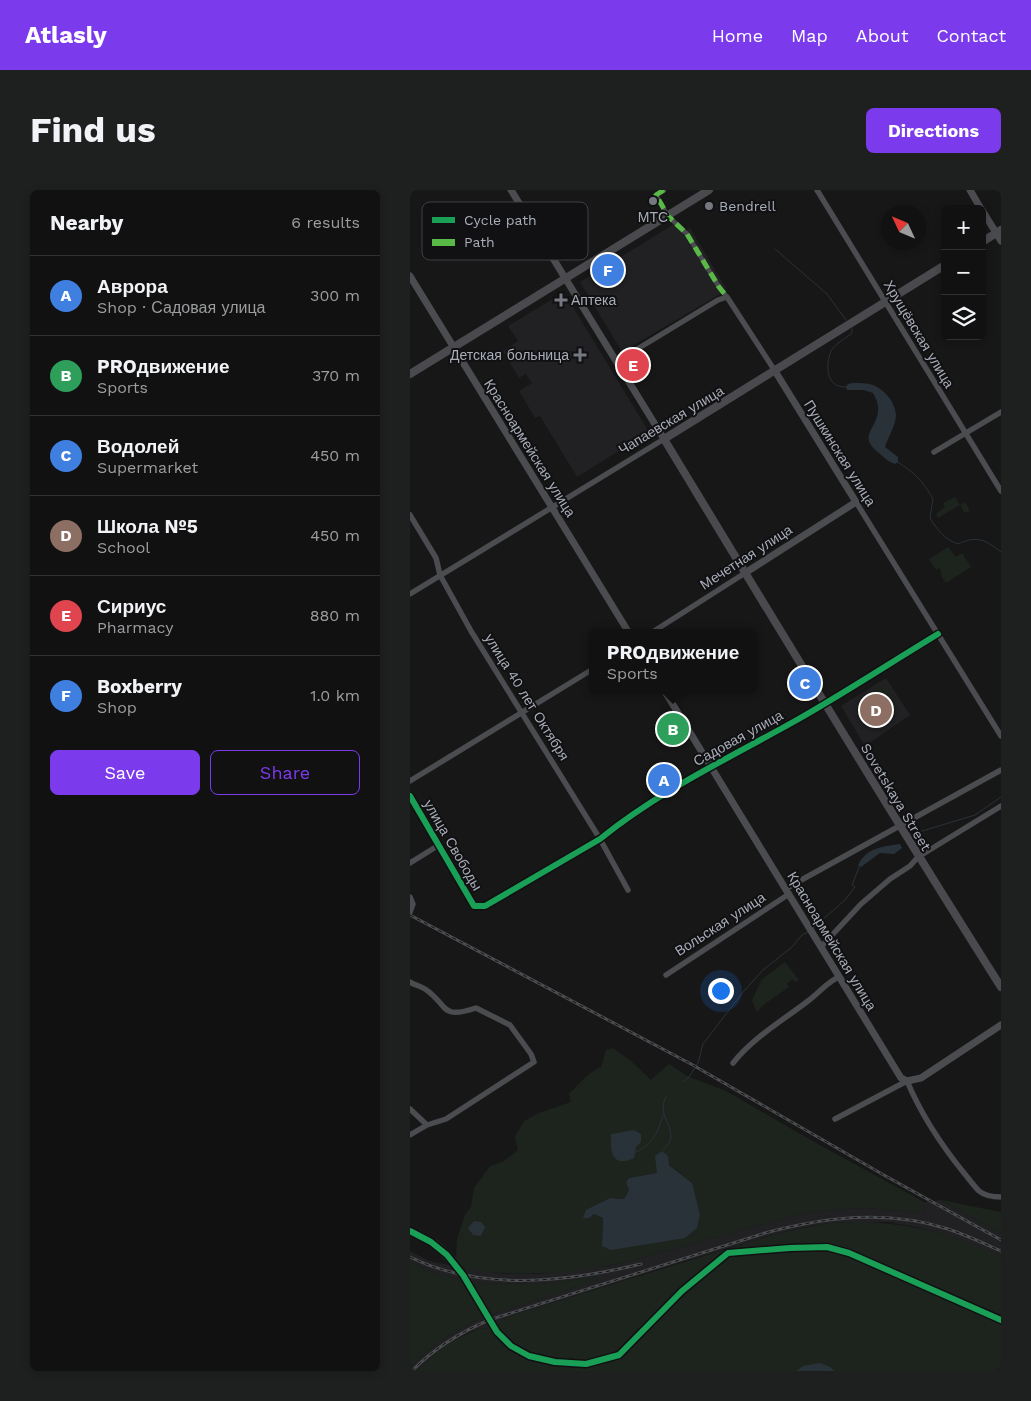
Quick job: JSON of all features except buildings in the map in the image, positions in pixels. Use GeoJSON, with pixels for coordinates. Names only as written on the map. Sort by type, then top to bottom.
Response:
{"type":"FeatureCollection","features":[{"type":"Feature","properties":{"kind":"main road"},"geometry":{"type":"LineString","coordinates":[[410,374],[709,190]]}},
{"type":"Feature","properties":{"kind":"main road"},"geometry":{"type":"LineString","coordinates":[[986,240],[999,232]]}},
{"type":"Feature","properties":{"kind":"main road","name":"Чапаевская улица"},"geometry":{"type":"LineString","coordinates":[[664,439],[941,267]]}},
{"type":"Feature","properties":{"kind":"main road","name":"Sovetskaya Street"},"geometry":{"type":"LineString","coordinates":[[664,439],[826,703],[863,768],[1001,987]]}},
{"type":"Feature","properties":{"kind":"street"},"geometry":{"type":"LineString","coordinates":[[511,190],[518,202]]}},
{"type":"Feature","properties":{"kind":"street","name":"Пушкинская улица"},"geometry":{"type":"LineString","coordinates":[[664,190],[656,195],[668,216],[687,234],[719,287],[775,371],[1001,736]]}},
{"type":"Feature","properties":{"kind":"street","name":"Хрущёвская улица"},"geometry":{"type":"LineString","coordinates":[[817,190],[1001,491]]}},
{"type":"Feature","properties":{"kind":"street"},"geometry":{"type":"LineString","coordinates":[[970,190],[979,205]]}},
{"type":"Feature","properties":{"kind":"street"},"geometry":{"type":"LineString","coordinates":[[986,215],[999,232],[1001,241]]}},
{"type":"Feature","properties":{"kind":"street"},"geometry":{"type":"LineString","coordinates":[[554,260],[664,439]]}},
{"type":"Feature","properties":{"kind":"street","name":"Красноармейская улица"},"geometry":{"type":"LineString","coordinates":[[410,276],[627,629]]}},
{"type":"Feature","properties":{"kind":"street"},"geometry":{"type":"LineString","coordinates":[[616,362],[718,300],[727,297]]}},
{"type":"Feature","properties":{"kind":"street"},"geometry":{"type":"LineString","coordinates":[[934,452],[1001,412]]}},
{"type":"Feature","properties":{"kind":"street","name":"Чапаевская улица"},"geometry":{"type":"LineString","coordinates":[[410,594],[664,439]]}},
{"type":"Feature","properties":{"kind":"street","name":"Мечетная улица"},"geometry":{"type":"LineString","coordinates":[[657,629],[856,502]]}},
{"type":"Feature","properties":{"kind":"street","name":"улица 40 лет Октября"},"geometry":{"type":"LineString","coordinates":[[410,516],[436,558],[440,575],[522,714],[600,839],[628,890]]}},
{"type":"Feature","properties":{"kind":"street","name":"Садовая улица"},"geometry":{"type":"LineString","coordinates":[[474,906],[485,906],[600,839],[617,825],[711,768],[826,703],[938,634]]}},
{"type":"Feature","properties":{"kind":"street"},"geometry":{"type":"LineString","coordinates":[[410,781],[589,672]]}},
{"type":"Feature","properties":{"kind":"street","name":"Красноармейская улица"},"geometry":{"type":"LineString","coordinates":[[666,694],[895,1070],[901,1078],[907,1081],[952,1159],[980,1192],[988,1196],[1001,1198]]}},
{"type":"Feature","properties":{"kind":"street","name":"Вольская улица"},"geometry":{"type":"LineString","coordinates":[[666,975],[787,892],[1001,770]]}},
{"type":"Feature","properties":{"kind":"street","name":"улица Свободы"},"geometry":{"type":"LineString","coordinates":[[410,796],[474,906]]}},
{"type":"Feature","properties":{"kind":"street"},"geometry":{"type":"LineString","coordinates":[[820,945],[861,904],[890,879],[910,866],[918,857],[1001,806]]}},
{"type":"Feature","properties":{"kind":"street"},"geometry":{"type":"LineString","coordinates":[[410,863],[439,845]]}},
{"type":"Feature","properties":{"kind":"street"},"geometry":{"type":"LineString","coordinates":[[410,897],[412,904],[410,912]]}},
{"type":"Feature","properties":{"kind":"street"},"geometry":{"type":"LineString","coordinates":[[733,1063],[740,1054],[770,1027],[796,1010],[818,993],[827,983],[839,977]]}},
{"type":"Feature","properties":{"kind":"street"},"geometry":{"type":"LineString","coordinates":[[410,982],[425,989],[445,1010],[453,1013],[476,1008],[510,1025],[531,1054],[534,1062],[446,1119],[410,1134]]}},
{"type":"Feature","properties":{"kind":"street"},"geometry":{"type":"LineString","coordinates":[[834,1119],[907,1081],[921,1078],[1001,1025]]}},
{"type":"Feature","properties":{"kind":"street"},"geometry":{"type":"LineString","coordinates":[[410,1109],[428,1125]]}},
{"type":"Feature","properties":{"kind":"street"},"geometry":{"type":"LineString","coordinates":[[410,1231],[431,1242],[448,1255],[463,1275],[497,1332],[506,1341],[529,1356],[555,1362],[586,1364],[619,1355],[682,1291],[728,1253],[827,1247],[849,1253],[1001,1320]]}},
{"type":"Feature","properties":{"kind":"shaded area"},"geometry":{"type":"Polygon","coordinates":[[[676,223],[685,231],[690,228],[727,290],[622,352],[580,282],[676,223]]]}},
{"type":"Feature","properties":{"kind":"shaded area"},"geometry":{"type":"Polygon","coordinates":[[[561,294],[567,303],[570,302],[649,432],[577,477],[540,416],[535,418],[519,391],[532,383],[526,374],[519,378],[503,351],[518,341],[508,326],[561,294]]]}},
{"type":"Feature","properties":{"kind":"shaded area"},"geometry":{"type":"Polygon","coordinates":[[[848,384],[873,385],[886,394],[892,402],[896,416],[885,447],[898,457],[898,462],[895,464],[888,461],[869,441],[878,409],[873,393],[864,390],[847,390],[848,384]]]}},
{"type":"Feature","properties":{"kind":"shaded area"},"geometry":{"type":"Polygon","coordinates":[[[955,497],[960,505],[938,518],[936,514],[945,507],[943,503],[955,497]]]}},
{"type":"Feature","properties":{"kind":"shaded area"},"geometry":{"type":"Polygon","coordinates":[[[965,502],[970,511],[965,513],[960,505],[965,502]]]}},
{"type":"Feature","properties":{"kind":"shaded area"},"geometry":{"type":"Polygon","coordinates":[[[948,547],[956,557],[962,553],[971,567],[946,583],[940,574],[942,573],[939,568],[936,570],[929,559],[948,547]]]}},
{"type":"Feature","properties":{"kind":"shaded area"},"geometry":{"type":"Polygon","coordinates":[[[886,678],[910,715],[865,746],[841,706],[886,678]]]}},
{"type":"Feature","properties":{"kind":"shaded area"},"geometry":{"type":"Polygon","coordinates":[[[882,684],[897,705],[897,709],[888,714],[885,713],[872,692],[882,684]]]}},
{"type":"Feature","properties":{"kind":"shaded area"},"geometry":{"type":"Polygon","coordinates":[[[900,844],[902,848],[894,854],[880,853],[861,867],[858,865],[870,851],[900,844]]]}},
{"type":"Feature","properties":{"kind":"shaded area"},"geometry":{"type":"Polygon","coordinates":[[[785,962],[799,980],[795,982],[793,979],[787,984],[789,987],[762,1006],[757,1013],[752,1000],[762,979],[785,962]]]}},
{"type":"Feature","properties":{"kind":"shaded area"},"geometry":{"type":"Polygon","coordinates":[[[613,1048],[630,1060],[651,1080],[669,1064],[689,1077],[726,1091],[924,1202],[923,1213],[867,1208],[829,1210],[797,1215],[630,1261],[574,1271],[518,1274],[499,1273],[461,1268],[448,1264],[430,1246],[431,1242],[437,1239],[456,1257],[457,1239],[465,1215],[471,1207],[474,1188],[490,1166],[504,1161],[518,1150],[515,1137],[524,1121],[539,1113],[571,1102],[569,1094],[587,1076],[601,1067],[606,1050],[613,1048]],[[669,1164],[657,1173],[629,1178],[626,1182],[629,1190],[624,1199],[613,1198],[606,1200],[594,1214],[603,1218],[602,1246],[692,1183],[669,1164]]]}},
{"type":"Feature","properties":{"kind":"shaded area"},"geometry":{"type":"Polygon","coordinates":[[[634,1130],[641,1134],[641,1142],[636,1147],[634,1158],[627,1161],[617,1160],[612,1153],[611,1134],[634,1130]]]}},
{"type":"Feature","properties":{"kind":"shaded area"},"geometry":{"type":"Polygon","coordinates":[[[662,1151],[668,1156],[669,1165],[692,1183],[700,1215],[697,1228],[685,1238],[611,1250],[602,1246],[603,1218],[594,1214],[589,1218],[583,1218],[586,1210],[610,1198],[624,1199],[629,1190],[626,1182],[629,1178],[657,1173],[655,1156],[662,1151]]]}},
{"type":"Feature","properties":{"kind":"shaded area"},"geometry":{"type":"Polygon","coordinates":[[[940,1200],[1001,1233],[1001,1257],[946,1235],[888,1222],[830,1223],[801,1228],[685,1261],[516,1314],[488,1329],[481,1328],[469,1332],[450,1343],[417,1371],[410,1371],[410,1368],[427,1351],[446,1337],[480,1318],[598,1280],[598,1277],[540,1284],[463,1283],[457,1279],[427,1270],[410,1262],[410,1251],[429,1261],[468,1269],[505,1274],[539,1274],[607,1266],[630,1261],[797,1215],[829,1210],[867,1208],[923,1213],[924,1202],[940,1200]]]}},
{"type":"Feature","properties":{"kind":"shaded area"},"geometry":{"type":"Polygon","coordinates":[[[940,1200],[1001,1212],[1001,1233],[940,1200]]]}},
{"type":"Feature","properties":{"kind":"shaded area"},"geometry":{"type":"Polygon","coordinates":[[[474,1221],[481,1222],[485,1227],[481,1236],[473,1235],[468,1228],[474,1221]]]}},
{"type":"Feature","properties":{"kind":"shaded area"},"geometry":{"type":"Polygon","coordinates":[[[859,1222],[914,1227],[932,1231],[967,1242],[1001,1257],[1001,1371],[417,1371],[450,1342],[481,1328],[488,1329],[516,1314],[779,1233],[830,1223],[859,1222]]]}},
{"type":"Feature","properties":{"kind":"shaded area"},"geometry":{"type":"Polygon","coordinates":[[[410,1262],[427,1270],[457,1279],[463,1283],[540,1284],[598,1277],[599,1280],[480,1318],[446,1337],[427,1351],[410,1368],[410,1262]]]}},
{"type":"Feature","properties":{"kind":"shaded area"},"geometry":{"type":"Polygon","coordinates":[[[820,1363],[834,1371],[796,1371],[803,1366],[820,1363]]]}},
{"type":"Feature","properties":{"kind":"waterway"},"geometry":{"type":"LineString","coordinates":[[775,249],[827,294],[846,320]]}},
{"type":"Feature","properties":{"kind":"waterway"},"geometry":{"type":"LineString","coordinates":[[846,387],[834,384],[829,375],[828,363],[833,348],[852,333],[852,329]]}},
{"type":"Feature","properties":{"kind":"waterway"},"geometry":{"type":"LineString","coordinates":[[896,461],[918,477],[929,492],[933,499],[930,518],[945,537],[958,544],[976,539],[981,540],[991,544],[1001,552]]}},
{"type":"Feature","properties":{"kind":"waterway"},"geometry":{"type":"LineString","coordinates":[[913,839],[919,832],[975,815],[1001,797]]}},
{"type":"Feature","properties":{"kind":"waterway"},"geometry":{"type":"LineString","coordinates":[[813,928],[845,900],[855,887],[852,885],[860,865]]}},
{"type":"Feature","properties":{"kind":"waterway"},"geometry":{"type":"LineString","coordinates":[[684,1081],[698,1063],[703,1044],[743,992],[763,970],[792,947],[802,935],[808,932]]}},
{"type":"Feature","properties":{"kind":"waterway"},"geometry":{"type":"LineString","coordinates":[[662,1151],[669,1142],[671,1135],[663,1109],[666,1097]]}},
{"type":"Feature","properties":{"kind":"waterway"},"geometry":{"type":"LineString","coordinates":[[636,1152],[647,1145],[654,1137],[663,1115]]}},
{"type":"Feature","properties":{"kind":"railway"},"geometry":{"type":"LineString","coordinates":[[410,915],[691,1064],[1001,1240]]}},
{"type":"Feature","properties":{"kind":"railway"},"geometry":{"type":"LineString","coordinates":[[412,1371],[429,1355],[448,1342],[467,1330],[489,1320],[788,1227],[833,1219],[879,1217],[902,1219],[948,1229],[1001,1251]]}},
{"type":"Feature","properties":{"kind":"railway"},"geometry":{"type":"LineString","coordinates":[[410,1257],[438,1268],[466,1275],[524,1280],[554,1279],[641,1264]]}},
{"type":"Feature","properties":{"kind":"marked path"},"geometry":{"type":"LineString","coordinates":[[664,190],[656,195],[668,216],[687,234],[727,297]]}},
{"type":"Feature","properties":{"kind":"cycle path"},"geometry":{"type":"LineString","coordinates":[[410,796],[474,906],[485,906],[600,839],[670,790],[813,711],[938,634]]}},
{"type":"Feature","properties":{"kind":"cycle path"},"geometry":{"type":"LineString","coordinates":[[410,1231],[431,1242],[447,1255],[463,1275],[497,1332],[511,1346],[529,1356],[555,1362],[586,1364],[619,1355],[682,1291],[728,1253],[827,1247],[849,1253],[1001,1320]]}},
{"type":"Feature","properties":{"kind":"place","name":"МТС"},"geometry":{"type":"Point","coordinates":[653,201]}},
{"type":"Feature","properties":{"kind":"place","name":"Bendrell"},"geometry":{"type":"Point","coordinates":[709,206]}},
{"type":"Feature","properties":{"kind":"place","name":"Boxberry"},"geometry":{"type":"Point","coordinates":[608,270]}},
{"type":"Feature","properties":{"kind":"place","name":"Аптека"},"geometry":{"type":"Point","coordinates":[561,300]}},
{"type":"Feature","properties":{"kind":"place","name":"Детская больница"},"geometry":{"type":"Point","coordinates":[580,355]}},
{"type":"Feature","properties":{"kind":"place","name":"Сириус"},"geometry":{"type":"Point","coordinates":[633,365]}},
{"type":"Feature","properties":{"kind":"place","name":"Водолей"},"geometry":{"type":"Point","coordinates":[805,683]}},
{"type":"Feature","properties":{"kind":"place","name":"Школа №5"},"geometry":{"type":"Point","coordinates":[876,710]}},
{"type":"Feature","properties":{"kind":"place","name":"PROдвижение"},"geometry":{"type":"Point","coordinates":[673,729]}},
{"type":"Feature","properties":{"kind":"place","name":"Аврора"},"geometry":{"type":"Point","coordinates":[664,780]}}]}
